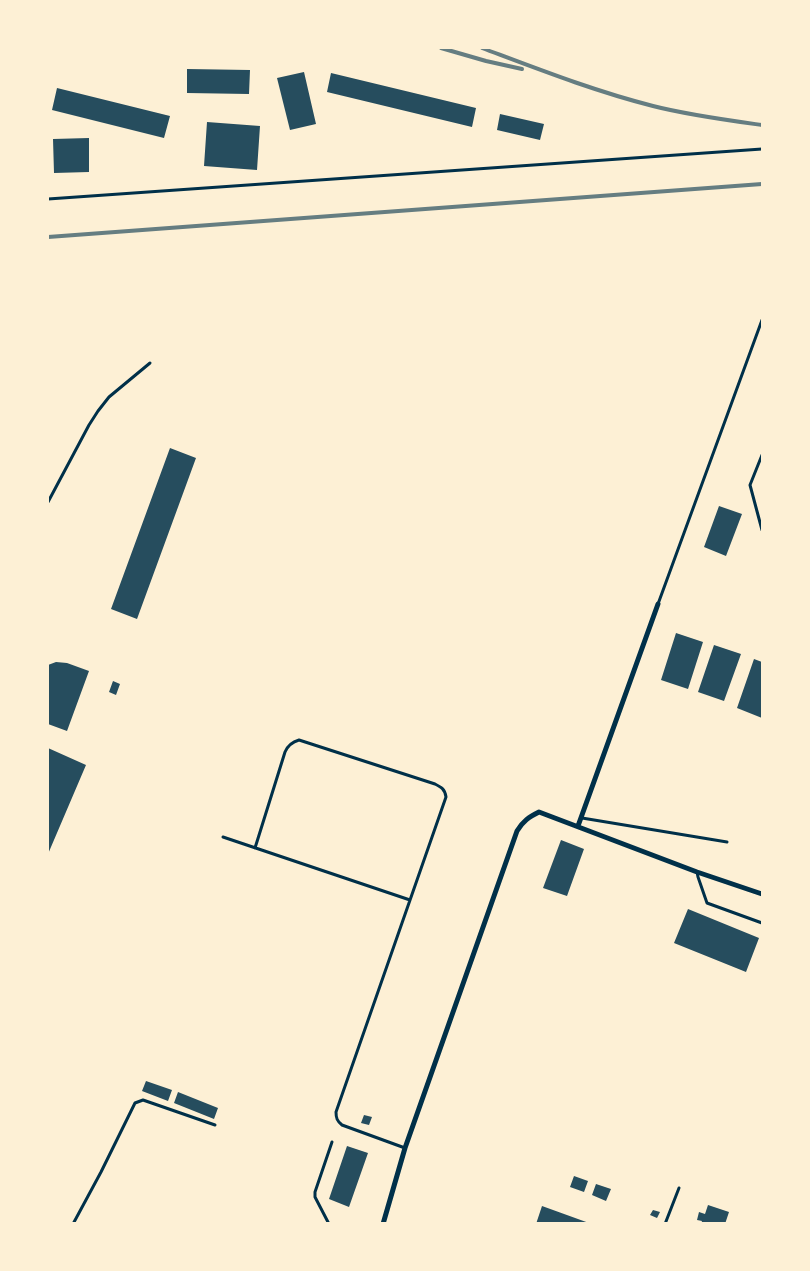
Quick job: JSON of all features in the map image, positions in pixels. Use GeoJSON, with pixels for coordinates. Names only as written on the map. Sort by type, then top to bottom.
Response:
{"type":"FeatureCollection","features":[{"type":"Feature","properties":{"kind":"street"},"geometry":{"type":"LineString","coordinates":[[578,826],[658,604]]}},
{"type":"Feature","properties":{"kind":"street"},"geometry":{"type":"LineString","coordinates":[[383,1224],[405,1148],[517,831],[522,822],[539,812],[697,872],[762,894]]}},
{"type":"Feature","properties":{"kind":"lane"},"geometry":{"type":"LineString","coordinates":[[48,199],[762,149]]}},
{"type":"Feature","properties":{"kind":"lane"},"geometry":{"type":"LineString","coordinates":[[658,604],[762,320]]}},
{"type":"Feature","properties":{"kind":"lane"},"geometry":{"type":"LineString","coordinates":[[48,502],[98,411],[109,397],[150,364]]}},
{"type":"Feature","properties":{"kind":"lane"},"geometry":{"type":"LineString","coordinates":[[762,455],[750,486],[762,530]]}},
{"type":"Feature","properties":{"kind":"lane"},"geometry":{"type":"LineString","coordinates":[[255,848],[285,752],[293,741],[300,740],[435,784],[442,787],[445,792],[446,797],[336,1112],[336,1118],[342,1125],[405,1148]]}},
{"type":"Feature","properties":{"kind":"lane"},"geometry":{"type":"LineString","coordinates":[[582,818],[728,842]]}},
{"type":"Feature","properties":{"kind":"lane"},"geometry":{"type":"LineString","coordinates":[[223,837],[410,900]]}},
{"type":"Feature","properties":{"kind":"lane"},"geometry":{"type":"LineString","coordinates":[[697,872],[706,903],[762,923]]}},
{"type":"Feature","properties":{"kind":"lane"},"geometry":{"type":"LineString","coordinates":[[73,1224],[135,1103],[143,1100],[215,1125]]}},
{"type":"Feature","properties":{"kind":"lane"},"geometry":{"type":"LineString","coordinates":[[330,1224],[315,1197],[315,1187],[332,1142]]}},
{"type":"Feature","properties":{"kind":"lane"},"geometry":{"type":"LineString","coordinates":[[665,1224],[679,1188]]}},
{"type":"Feature","properties":{"kind":"building"},"geometry":{"type":"Polygon","coordinates":[[[187,69],[250,70],[249,94],[187,93],[187,69]]]}},
{"type":"Feature","properties":{"kind":"building"},"geometry":{"type":"Polygon","coordinates":[[[304,72],[316,124],[290,130],[277,78],[304,72]]]}},
{"type":"Feature","properties":{"kind":"building"},"geometry":{"type":"Polygon","coordinates":[[[331,73],[476,108],[472,127],[327,92],[331,73]]]}},
{"type":"Feature","properties":{"kind":"building"},"geometry":{"type":"Polygon","coordinates":[[[57,88],[170,116],[164,138],[52,110],[57,88]]]}},
{"type":"Feature","properties":{"kind":"building"},"geometry":{"type":"Polygon","coordinates":[[[500,114],[544,124],[540,140],[497,130],[500,114]]]}},
{"type":"Feature","properties":{"kind":"building"},"geometry":{"type":"Polygon","coordinates":[[[207,122],[260,126],[257,170],[204,166],[207,122]]]}},
{"type":"Feature","properties":{"kind":"building"},"geometry":{"type":"Polygon","coordinates":[[[89,138],[89,172],[54,173],[53,139],[89,138]]]}},
{"type":"Feature","properties":{"kind":"building"},"geometry":{"type":"Polygon","coordinates":[[[170,448],[196,458],[137,619],[111,609],[170,448]]]}},
{"type":"Feature","properties":{"kind":"building"},"geometry":{"type":"Polygon","coordinates":[[[719,506],[742,514],[726,556],[704,547],[719,506]]]}},
{"type":"Feature","properties":{"kind":"building"},"geometry":{"type":"Polygon","coordinates":[[[676,633],[703,642],[688,689],[661,680],[676,633]]]}},
{"type":"Feature","properties":{"kind":"building"},"geometry":{"type":"Polygon","coordinates":[[[714,645],[741,654],[724,701],[698,692],[714,645]]]}},
{"type":"Feature","properties":{"kind":"building"},"geometry":{"type":"Polygon","coordinates":[[[754,659],[762,662],[762,718],[737,708],[754,659]]]}},
{"type":"Feature","properties":{"kind":"building"},"geometry":{"type":"Polygon","coordinates":[[[56,662],[67,663],[89,671],[67,731],[48,724],[48,665],[56,662]]]}},
{"type":"Feature","properties":{"kind":"building"},"geometry":{"type":"Polygon","coordinates":[[[113,681],[120,684],[116,695],[109,692],[113,681]]]}},
{"type":"Feature","properties":{"kind":"building"},"geometry":{"type":"Polygon","coordinates":[[[48,748],[86,765],[48,854],[48,748]]]}},
{"type":"Feature","properties":{"kind":"building"},"geometry":{"type":"Polygon","coordinates":[[[561,840],[584,849],[567,896],[543,888],[561,840]]]}},
{"type":"Feature","properties":{"kind":"building"},"geometry":{"type":"Polygon","coordinates":[[[688,909],[759,938],[746,972],[674,943],[688,909]]]}},
{"type":"Feature","properties":{"kind":"building"},"geometry":{"type":"Polygon","coordinates":[[[146,1081],[172,1090],[168,1101],[142,1091],[146,1081]]]}},
{"type":"Feature","properties":{"kind":"building"},"geometry":{"type":"Polygon","coordinates":[[[178,1092],[218,1108],[214,1119],[174,1103],[178,1092]]]}},
{"type":"Feature","properties":{"kind":"building"},"geometry":{"type":"Polygon","coordinates":[[[364,1115],[372,1117],[369,1125],[361,1123],[364,1115]]]}},
{"type":"Feature","properties":{"kind":"building"},"geometry":{"type":"Polygon","coordinates":[[[347,1146],[368,1153],[349,1207],[329,1199],[347,1146]]]}},
{"type":"Feature","properties":{"kind":"building"},"geometry":{"type":"Polygon","coordinates":[[[574,1176],[588,1181],[584,1192],[570,1187],[574,1176]]]}},
{"type":"Feature","properties":{"kind":"building"},"geometry":{"type":"Polygon","coordinates":[[[596,1184],[611,1189],[606,1201],[592,1195],[596,1184]]]}},
{"type":"Feature","properties":{"kind":"building"},"geometry":{"type":"Polygon","coordinates":[[[708,1205],[729,1212],[725,1224],[701,1224],[702,1221],[697,1220],[699,1212],[705,1214],[708,1205]]]}},
{"type":"Feature","properties":{"kind":"building"},"geometry":{"type":"Polygon","coordinates":[[[542,1206],[589,1223],[589,1224],[536,1224],[542,1206]]]}},
{"type":"Feature","properties":{"kind":"building"},"geometry":{"type":"Polygon","coordinates":[[[653,1210],[660,1212],[657,1218],[650,1215],[653,1210]]]}},
{"type":"Feature","properties":{"kind":"railway"},"geometry":{"type":"LineString","coordinates":[[441,48],[522,69]]}},
{"type":"Feature","properties":{"kind":"railway"},"geometry":{"type":"LineString","coordinates":[[482,48],[609,94],[680,112],[762,125]]}},
{"type":"Feature","properties":{"kind":"railway"},"geometry":{"type":"LineString","coordinates":[[48,237],[762,184]]}}]}
